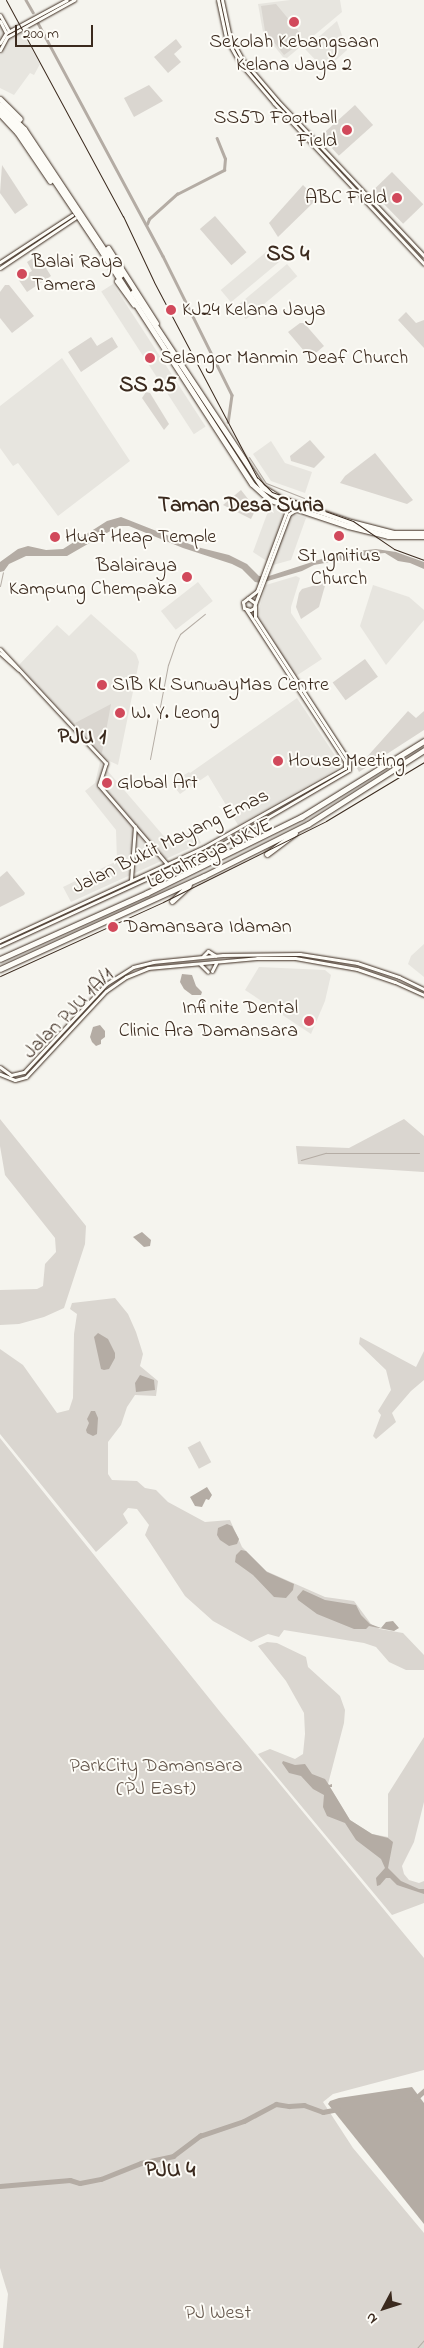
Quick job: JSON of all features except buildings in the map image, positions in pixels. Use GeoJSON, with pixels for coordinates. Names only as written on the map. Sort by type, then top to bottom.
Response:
{"type":"FeatureCollection","features":[{"type":"Feature","properties":{"kind":"highway"},"geometry":{"type":"LineString","coordinates":[[0,99],[12,109],[32,136],[138,293],[158,328]]}},
{"type":"Feature","properties":{"kind":"highway"},"geometry":{"type":"LineString","coordinates":[[0,104],[24,129],[244,474],[262,494],[284,505],[327,520],[388,536],[408,538],[424,535]]}},
{"type":"Feature","properties":{"kind":"highway"},"geometry":{"type":"LineString","coordinates":[[0,109],[21,131],[101,244],[262,487],[280,498],[351,522],[390,532],[424,535]]}},
{"type":"Feature","properties":{"kind":"highway"},"geometry":{"type":"LineString","coordinates":[[0,114],[17,132],[124,294],[138,308]]}},
{"type":"Feature","properties":{"kind":"highway","name":"Lebuhraya NKVE"},"geometry":{"type":"LineString","coordinates":[[0,959],[147,893],[301,818],[424,742]]}},
{"type":"Feature","properties":{"kind":"highway","name":"Lebuhraya NKVE"},"geometry":{"type":"LineString","coordinates":[[0,969],[197,878],[308,824],[424,750]]}},
{"type":"Feature","properties":{"kind":"highway"},"geometry":{"type":"LineString","coordinates":[[267,854],[308,824]]}},
{"type":"Feature","properties":{"kind":"highway"},"geometry":{"type":"LineString","coordinates":[[172,901],[197,878]]}},
{"type":"Feature","properties":{"kind":"main road"},"geometry":{"type":"LineString","coordinates":[[0,43],[8,33],[67,0]]}},
{"type":"Feature","properties":{"kind":"main road"},"geometry":{"type":"LineString","coordinates":[[8,33],[14,32],[74,0]]}},
{"type":"Feature","properties":{"kind":"main road"},"geometry":{"type":"LineString","coordinates":[[218,0],[226,38],[240,63],[424,264]]}},
{"type":"Feature","properties":{"kind":"main road"},"geometry":{"type":"LineString","coordinates":[[222,0],[230,37],[243,60],[424,256]]}},
{"type":"Feature","properties":{"kind":"main road"},"geometry":{"type":"LineString","coordinates":[[0,15],[8,33],[0,50]]}},
{"type":"Feature","properties":{"kind":"main road"},"geometry":{"type":"LineString","coordinates":[[0,21],[8,33]]}},
{"type":"Feature","properties":{"kind":"main road"},"geometry":{"type":"LineString","coordinates":[[373,210],[377,207]]}},
{"type":"Feature","properties":{"kind":"main road"},"geometry":{"type":"LineString","coordinates":[[0,262],[74,216]]}},
{"type":"Feature","properties":{"kind":"main road"},"geometry":{"type":"LineString","coordinates":[[0,268],[74,216]]}},
{"type":"Feature","properties":{"kind":"main road"},"geometry":{"type":"LineString","coordinates":[[284,505],[288,513]]}},
{"type":"Feature","properties":{"kind":"main road"},"geometry":{"type":"LineString","coordinates":[[259,589],[254,595],[243,602],[246,610],[252,610],[255,606],[266,567],[288,513],[296,509]]}},
{"type":"Feature","properties":{"kind":"main road"},"geometry":{"type":"LineString","coordinates":[[248,598],[253,600],[255,606]]}},
{"type":"Feature","properties":{"kind":"main road","name":"Jalan Bukit Mayang Emas"},"geometry":{"type":"LineString","coordinates":[[0,946],[222,844],[348,770],[350,766],[294,674],[255,617],[255,606]]}},
{"type":"Feature","properties":{"kind":"main road","name":"Jalan Bukit Mayang Emas"},"geometry":{"type":"LineString","coordinates":[[0,941],[204,847],[344,769],[346,766],[246,610]]}},
{"type":"Feature","properties":{"kind":"main road"},"geometry":{"type":"LineString","coordinates":[[0,651],[106,763],[99,784],[167,864]]}},
{"type":"Feature","properties":{"kind":"main road"},"geometry":{"type":"LineString","coordinates":[[21,679],[26,677]]}},
{"type":"Feature","properties":{"kind":"main road"},"geometry":{"type":"LineString","coordinates":[[131,880],[135,826]]}},
{"type":"Feature","properties":{"kind":"main road"},"geometry":{"type":"LineString","coordinates":[[242,827],[250,828]]}},
{"type":"Feature","properties":{"kind":"main road"},"geometry":{"type":"LineString","coordinates":[[200,854],[204,847],[222,844]]}},
{"type":"Feature","properties":{"kind":"main road","name":"Jalan PJU 1A/1"},"geometry":{"type":"LineString","coordinates":[[0,1067],[11,1075],[24,1072],[106,984],[123,972],[153,962],[200,957],[208,951],[216,956],[288,953],[344,960],[378,969],[424,989]]}},
{"type":"Feature","properties":{"kind":"main road","name":"Jalan PJU 1A/1"},"geometry":{"type":"LineString","coordinates":[[0,1074],[15,1080],[26,1077],[106,991],[126,977],[148,968],[275,958],[330,963],[379,976],[424,995]]}},
{"type":"Feature","properties":{"kind":"main road"},"geometry":{"type":"LineString","coordinates":[[199,963],[210,972],[216,962]]}},
{"type":"Feature","properties":{"kind":"main road"},"geometry":{"type":"LineString","coordinates":[[61,1032],[72,1029]]}},
{"type":"Feature","properties":{"kind":"shaded area","name":"Sekolah Kebangsaan Kelana Jaya 2"},"geometry":{"type":"Polygon","coordinates":[[[290,0],[340,0],[342,12],[287,58],[283,57],[263,32],[258,4],[290,0]]]}},
{"type":"Feature","properties":{"kind":"shaded area"},"geometry":{"type":"Polygon","coordinates":[[[337,21],[347,50],[325,70],[305,49],[337,21]]]}},
{"type":"Feature","properties":{"kind":"shaded area"},"geometry":{"type":"Polygon","coordinates":[[[0,27],[15,34],[21,30],[40,64],[34,75],[30,73],[14,95],[0,88],[0,27]]]}},
{"type":"Feature","properties":{"kind":"shaded area"},"geometry":{"type":"Polygon","coordinates":[[[272,247],[282,259],[231,302],[221,290],[272,247]]]}},
{"type":"Feature","properties":{"kind":"shaded area"},"geometry":{"type":"Polygon","coordinates":[[[287,264],[297,276],[246,319],[236,307],[287,264]]]}},
{"type":"Feature","properties":{"kind":"shaded area"},"geometry":{"type":"Polygon","coordinates":[[[113,284],[206,427],[194,434],[101,292],[113,284]]]}},
{"type":"Feature","properties":{"kind":"shaded area"},"geometry":{"type":"Polygon","coordinates":[[[62,358],[130,461],[58,516],[18,463],[13,466],[0,448],[0,406],[62,358]]]}},
{"type":"Feature","properties":{"kind":"shaded area"},"geometry":{"type":"Polygon","coordinates":[[[271,441],[285,463],[312,472],[305,493],[271,481],[253,454],[271,441]]]}},
{"type":"Feature","properties":{"kind":"shaded area"},"geometry":{"type":"Polygon","coordinates":[[[270,506],[306,518],[291,560],[273,565],[253,552],[270,506]]]}},
{"type":"Feature","properties":{"kind":"shaded area"},"geometry":{"type":"Polygon","coordinates":[[[121,517],[197,547],[229,555],[247,564],[259,576],[269,576],[340,553],[376,549],[396,552],[424,562],[424,569],[410,563],[398,561],[385,553],[373,554],[314,565],[302,571],[261,583],[255,582],[242,569],[232,564],[183,548],[129,526],[119,526],[67,556],[26,556],[9,564],[4,571],[0,572],[0,562],[18,549],[28,546],[46,550],[63,549],[107,521],[121,517]]]}},
{"type":"Feature","properties":{"kind":"shaded area"},"geometry":{"type":"Polygon","coordinates":[[[296,576],[300,578],[291,613],[322,659],[296,676],[257,616],[266,585],[296,576]]]}},
{"type":"Feature","properties":{"kind":"shaded area"},"geometry":{"type":"Polygon","coordinates":[[[198,582],[213,601],[176,630],[161,611],[198,582]]]}},
{"type":"Feature","properties":{"kind":"shaded area"},"geometry":{"type":"Polygon","coordinates":[[[373,585],[409,597],[424,610],[424,620],[386,665],[360,626],[373,585]]]}},
{"type":"Feature","properties":{"kind":"shaded area"},"geometry":{"type":"Polygon","coordinates":[[[91,614],[136,654],[139,662],[118,765],[105,759],[19,665],[57,625],[69,636],[91,614]]]}},
{"type":"Feature","properties":{"kind":"shaded area"},"geometry":{"type":"Polygon","coordinates":[[[297,698],[342,766],[238,825],[208,775],[180,794],[171,783],[190,773],[297,698]]]}},
{"type":"Feature","properties":{"kind":"shaded area"},"geometry":{"type":"Polygon","coordinates":[[[100,762],[168,841],[195,830],[201,843],[71,902],[63,887],[117,861],[116,830],[85,791],[95,783],[100,762]]]}},
{"type":"Feature","properties":{"kind":"shaded area"},"geometry":{"type":"Polygon","coordinates":[[[424,944],[424,977],[408,964],[411,956],[424,944]]]}},
{"type":"Feature","properties":{"kind":"shaded area"},"geometry":{"type":"Polygon","coordinates":[[[259,967],[325,970],[331,975],[325,1001],[311,1034],[245,990],[259,967]]]}},
{"type":"Feature","properties":{"kind":"shaded area"},"geometry":{"type":"Polygon","coordinates":[[[182,974],[192,975],[196,986],[202,992],[201,995],[192,995],[184,989],[180,982],[182,974]]]}},
{"type":"Feature","properties":{"kind":"shaded area"},"geometry":{"type":"Polygon","coordinates":[[[100,1025],[105,1031],[105,1037],[101,1040],[101,1044],[96,1046],[90,1037],[93,1027],[100,1025]]]}},
{"type":"Feature","properties":{"kind":"shaded area"},"geometry":{"type":"Polygon","coordinates":[[[142,1232],[151,1240],[150,1246],[144,1247],[133,1237],[142,1232]]]}},
{"type":"Feature","properties":{"kind":"shaded area"},"geometry":{"type":"Polygon","coordinates":[[[98,1333],[108,1339],[115,1353],[115,1358],[109,1369],[101,1369],[94,1337],[98,1333]]]}},
{"type":"Feature","properties":{"kind":"shaded area"},"geometry":{"type":"Polygon","coordinates":[[[140,1375],[154,1380],[155,1390],[136,1392],[135,1383],[140,1375]]]}},
{"type":"Feature","properties":{"kind":"shaded area"},"geometry":{"type":"Polygon","coordinates":[[[91,1411],[95,1411],[98,1418],[97,1434],[93,1436],[87,1433],[86,1430],[89,1423],[87,1419],[91,1411]]]}},
{"type":"Feature","properties":{"kind":"shaded area"},"geometry":{"type":"Polygon","coordinates":[[[207,1487],[212,1495],[209,1500],[206,1499],[202,1507],[195,1506],[190,1497],[207,1487]]]}},
{"type":"Feature","properties":{"kind":"shaded area"},"geometry":{"type":"Polygon","coordinates":[[[227,1524],[232,1526],[239,1539],[237,1544],[229,1546],[220,1540],[217,1535],[218,1528],[227,1524]]]}},
{"type":"Feature","properties":{"kind":"shaded area"},"geometry":{"type":"Polygon","coordinates":[[[241,1550],[246,1551],[267,1572],[294,1584],[293,1590],[286,1598],[274,1597],[253,1575],[235,1562],[236,1555],[241,1550]]]}},
{"type":"Feature","properties":{"kind":"shaded area"},"geometry":{"type":"Polygon","coordinates":[[[303,1590],[325,1600],[356,1605],[361,1615],[370,1624],[381,1628],[386,1622],[393,1621],[399,1628],[394,1631],[369,1626],[366,1629],[354,1629],[317,1614],[298,1600],[297,1597],[303,1590]]]}},
{"type":"Feature","properties":{"kind":"shaded area"},"geometry":{"type":"Polygon","coordinates":[[[283,1761],[295,1765],[305,1764],[312,1774],[325,1779],[329,1785],[332,1784],[332,1787],[330,1787],[350,1820],[372,1834],[388,1838],[393,1842],[388,1868],[401,1881],[419,1889],[424,1889],[424,1894],[397,1885],[390,1878],[386,1878],[377,1886],[376,1878],[385,1868],[381,1859],[356,1840],[345,1823],[327,1816],[323,1807],[324,1795],[313,1789],[301,1776],[289,1773],[282,1763],[283,1761]]]}},
{"type":"Feature","properties":{"kind":"shaded area"},"geometry":{"type":"Polygon","coordinates":[[[412,2087],[424,2103],[424,2224],[328,2104],[330,2101],[339,2098],[412,2087]]]}},
{"type":"Feature","properties":{"kind":"green space"},"geometry":{"type":"Polygon","coordinates":[[[276,4],[300,33],[297,35],[301,40],[299,44],[284,55],[265,31],[261,6],[276,4]]]}},
{"type":"Feature","properties":{"kind":"green space"},"geometry":{"type":"Polygon","coordinates":[[[176,39],[182,47],[174,54],[181,62],[168,73],[154,57],[176,39]]]}},
{"type":"Feature","properties":{"kind":"green space"},"geometry":{"type":"Polygon","coordinates":[[[149,85],[163,101],[134,117],[124,98],[149,85]]]}},
{"type":"Feature","properties":{"kind":"green space","name":"SS5D Football Field"},"geometry":{"type":"Polygon","coordinates":[[[355,105],[373,125],[339,156],[321,136],[355,105]]]}},
{"type":"Feature","properties":{"kind":"green space"},"geometry":{"type":"Polygon","coordinates":[[[2,165],[28,205],[15,214],[0,193],[2,165]]]}},
{"type":"Feature","properties":{"kind":"green space","name":"ABC Field"},"geometry":{"type":"Polygon","coordinates":[[[392,172],[423,204],[403,224],[372,191],[392,172]]]}},
{"type":"Feature","properties":{"kind":"green space"},"geometry":{"type":"Polygon","coordinates":[[[303,185],[317,199],[278,237],[269,223],[303,185]]]}},
{"type":"Feature","properties":{"kind":"green space"},"geometry":{"type":"Polygon","coordinates":[[[215,216],[246,252],[231,265],[200,229],[215,216]]]}},
{"type":"Feature","properties":{"kind":"green space"},"geometry":{"type":"Polygon","coordinates":[[[38,255],[51,276],[27,292],[18,279],[32,271],[27,262],[38,255]]]}},
{"type":"Feature","properties":{"kind":"green space"},"geometry":{"type":"Polygon","coordinates":[[[5,285],[9,285],[34,316],[12,333],[0,318],[0,292],[5,285]]]}},
{"type":"Feature","properties":{"kind":"green space"},"geometry":{"type":"Polygon","coordinates":[[[406,312],[416,323],[424,320],[424,348],[398,320],[406,312]]]}},
{"type":"Feature","properties":{"kind":"green space"},"geometry":{"type":"Polygon","coordinates":[[[300,323],[304,323],[324,346],[310,358],[288,332],[300,323]]]}},
{"type":"Feature","properties":{"kind":"green space"},"geometry":{"type":"Polygon","coordinates":[[[91,337],[97,346],[112,337],[118,347],[81,372],[68,352],[91,337]]]}},
{"type":"Feature","properties":{"kind":"green space"},"geometry":{"type":"Polygon","coordinates":[[[146,392],[150,393],[169,424],[164,430],[142,398],[146,392]]]}},
{"type":"Feature","properties":{"kind":"green space"},"geometry":{"type":"Polygon","coordinates":[[[310,440],[325,457],[314,468],[291,461],[290,456],[310,440]]]}},
{"type":"Feature","properties":{"kind":"green space"},"geometry":{"type":"Polygon","coordinates":[[[375,453],[413,500],[407,504],[340,483],[345,476],[375,453]]]}},
{"type":"Feature","properties":{"kind":"green space"},"geometry":{"type":"Polygon","coordinates":[[[241,490],[256,509],[251,519],[223,505],[241,490]]]}},
{"type":"Feature","properties":{"kind":"green space"},"geometry":{"type":"Polygon","coordinates":[[[326,582],[319,607],[301,619],[296,607],[299,593],[302,589],[326,582]]]}},
{"type":"Feature","properties":{"kind":"green space"},"geometry":{"type":"Polygon","coordinates":[[[365,659],[378,677],[346,700],[333,683],[365,659]]]}},
{"type":"Feature","properties":{"kind":"green space"},"geometry":{"type":"Polygon","coordinates":[[[111,704],[102,753],[75,723],[111,704]]]}},
{"type":"Feature","properties":{"kind":"green space"},"geometry":{"type":"Polygon","coordinates":[[[408,711],[416,718],[424,711],[424,730],[359,772],[357,768],[408,711]]]}},
{"type":"Feature","properties":{"kind":"green space"},"geometry":{"type":"Polygon","coordinates":[[[7,871],[25,893],[0,907],[0,877],[7,871]]]}},
{"type":"Feature","properties":{"kind":"green space"},"geometry":{"type":"Polygon","coordinates":[[[0,1119],[86,1226],[85,1244],[64,1308],[44,1317],[19,1324],[0,1325],[0,1290],[37,1289],[43,1286],[45,1264],[56,1252],[55,1238],[5,1175],[0,1146],[0,1119]]]}},
{"type":"Feature","properties":{"kind":"green space"},"geometry":{"type":"Polygon","coordinates":[[[404,1119],[424,1136],[424,1172],[298,1164],[296,1146],[349,1148],[404,1119]]]}},
{"type":"Feature","properties":{"kind":"green space"},"geometry":{"type":"Polygon","coordinates":[[[115,1298],[128,1314],[136,1332],[143,1354],[140,1366],[158,1381],[156,1396],[135,1395],[127,1407],[121,1425],[108,1442],[108,1474],[112,1480],[137,1481],[145,1488],[156,1490],[168,1502],[205,1522],[230,1520],[242,1547],[266,1571],[325,1597],[354,1601],[371,1624],[380,1629],[403,1633],[424,1655],[424,1670],[406,1670],[389,1662],[376,1647],[364,1643],[284,1630],[279,1637],[268,1634],[251,1642],[213,1621],[185,1596],[145,1535],[149,1525],[137,1509],[128,1508],[123,1514],[128,1523],[96,1552],[0,1434],[0,1349],[23,1365],[57,1413],[69,1410],[73,1398],[74,1334],[77,1314],[70,1309],[72,1303],[115,1298]]]}},
{"type":"Feature","properties":{"kind":"green space"},"geometry":{"type":"Polygon","coordinates":[[[360,1337],[416,1367],[424,1351],[424,1380],[411,1391],[392,1413],[396,1422],[376,1439],[373,1436],[381,1415],[378,1411],[391,1390],[386,1370],[359,1344],[360,1337]]]}},
{"type":"Feature","properties":{"kind":"green space"},"geometry":{"type":"Polygon","coordinates":[[[0,1438],[221,1713],[424,1958],[424,2070],[333,2094],[323,2102],[353,2148],[424,2233],[424,2348],[3,2348],[8,2294],[0,2268],[0,1438]]]}},
{"type":"Feature","properties":{"kind":"green space"},"geometry":{"type":"Polygon","coordinates":[[[200,1441],[211,1462],[199,1469],[188,1448],[200,1441]]]}},
{"type":"Feature","properties":{"kind":"green space"},"geometry":{"type":"Polygon","coordinates":[[[267,1642],[277,1643],[306,1657],[308,1667],[340,1696],[345,1710],[344,1723],[328,1784],[350,1820],[372,1834],[388,1837],[388,1794],[424,1737],[424,1802],[414,1842],[402,1866],[404,1874],[409,1880],[419,1883],[424,1881],[424,1903],[392,1915],[258,1754],[270,1749],[295,1759],[303,1754],[305,1734],[304,1713],[286,1681],[258,1646],[267,1642]]]}},
{"type":"Feature","properties":{"kind":"waterway"},"geometry":{"type":"LineString","coordinates":[[26,0],[33,12]]}},
{"type":"Feature","properties":{"kind":"waterway"},"geometry":{"type":"LineString","coordinates":[[38,23],[163,256],[232,395],[228,422]]}},
{"type":"Feature","properties":{"kind":"waterway"},"geometry":{"type":"LineString","coordinates":[[147,224],[149,219],[177,194],[224,170],[225,159],[217,139]]}},
{"type":"Feature","properties":{"kind":"waterway"},"geometry":{"type":"LineString","coordinates":[[249,457],[266,483],[304,498]]}},
{"type":"Feature","properties":{"kind":"waterway"},"geometry":{"type":"LineString","coordinates":[[0,586],[3,572]]}},
{"type":"Feature","properties":{"kind":"waterway"},"geometry":{"type":"LineString","coordinates":[[150,759],[168,665],[176,642],[180,634],[205,614]]}},
{"type":"Feature","properties":{"kind":"waterway"},"geometry":{"type":"LineString","coordinates":[[301,1160],[326,1153],[419,1153]]}},
{"type":"Feature","properties":{"kind":"waterway"},"geometry":{"type":"LineString","coordinates":[[415,2099],[424,2091]]}},
{"type":"Feature","properties":{"kind":"waterway"},"geometry":{"type":"LineString","coordinates":[[0,2186],[70,2180],[80,2183],[101,2179],[141,2163],[173,2156],[200,2136],[244,2121],[276,2104],[289,2106],[304,2105],[323,2112],[338,2109]]}},
{"type":"Feature","properties":{"kind":"waterway"},"geometry":{"type":"LineString","coordinates":[[417,2348],[424,2340]]}},
{"type":"Feature","properties":{"kind":"tram line"},"geometry":{"type":"LineString","coordinates":[[6,0],[123,216],[154,282],[257,477],[272,492],[353,521],[394,549],[424,560]]}},
{"type":"Feature","properties":{"kind":"tram line"},"geometry":{"type":"LineString","coordinates":[[0,976],[163,902],[326,821],[424,762]]}},
{"type":"Feature","properties":{"kind":"place","name":"Sekolah Kebangsaan Kelana Jaya 2"},"geometry":{"type":"Point","coordinates":[294,22]}},
{"type":"Feature","properties":{"kind":"place","name":"SS5D Football Field"},"geometry":{"type":"Point","coordinates":[347,130]}},
{"type":"Feature","properties":{"kind":"place","name":"ABC Field"},"geometry":{"type":"Point","coordinates":[397,198]}},
{"type":"Feature","properties":{"kind":"place","name":"Balai Raya Tamera"},"geometry":{"type":"Point","coordinates":[22,274]}},
{"type":"Feature","properties":{"kind":"place","name":"KJ24 Kelana Jaya"},"geometry":{"type":"Point","coordinates":[171,310]}},
{"type":"Feature","properties":{"kind":"place","name":"Selangor Manmin Deaf Church"},"geometry":{"type":"Point","coordinates":[150,358]}},
{"type":"Feature","properties":{"kind":"place","name":"St Ignitius Church"},"geometry":{"type":"Point","coordinates":[339,536]}},
{"type":"Feature","properties":{"kind":"place","name":"Huat Heap Temple"},"geometry":{"type":"Point","coordinates":[55,537]}},
{"type":"Feature","properties":{"kind":"place","name":"Balairaya Kampung Chempaka"},"geometry":{"type":"Point","coordinates":[187,577]}},
{"type":"Feature","properties":{"kind":"place","name":"SIB KL SunwayMas Centre"},"geometry":{"type":"Point","coordinates":[102,685]}},
{"type":"Feature","properties":{"kind":"place","name":"W. Y. Leong"},"geometry":{"type":"Point","coordinates":[120,713]}},
{"type":"Feature","properties":{"kind":"place","name":"House Meeting"},"geometry":{"type":"Point","coordinates":[278,761]}},
{"type":"Feature","properties":{"kind":"place","name":"Global Art"},"geometry":{"type":"Point","coordinates":[107,783]}},
{"type":"Feature","properties":{"kind":"place","name":"Damansara Idaman"},"geometry":{"type":"Point","coordinates":[113,927]}},
{"type":"Feature","properties":{"kind":"place","name":"Infinite Dental Clinic Ara Damansara"},"geometry":{"type":"Point","coordinates":[309,1021]}},
{"type":"Feature","properties":{"kind":"district","name":"SS 4"},"geometry":{"type":"Point","coordinates":[288,256]}},
{"type":"Feature","properties":{"kind":"district","name":"SS 25"},"geometry":{"type":"Point","coordinates":[148,387]}},
{"type":"Feature","properties":{"kind":"district","name":"Taman Desa Suria"},"geometry":{"type":"Point","coordinates":[241,506]}},
{"type":"Feature","properties":{"kind":"district","name":"PJU 1"},"geometry":{"type":"Point","coordinates":[82,739]}},
{"type":"Feature","properties":{"kind":"district","name":"PJU 4"},"geometry":{"type":"Point","coordinates":[170,2172]}},
{"type":"Feature","properties":{"kind":"park label","name":"ParkCity Damansara (PJ East)"},"geometry":{"type":"Point","coordinates":[156,1778]}},
{"type":"Feature","properties":{"kind":"park label","name":"PJ West"},"geometry":{"type":"Point","coordinates":[218,2313]}}]}
